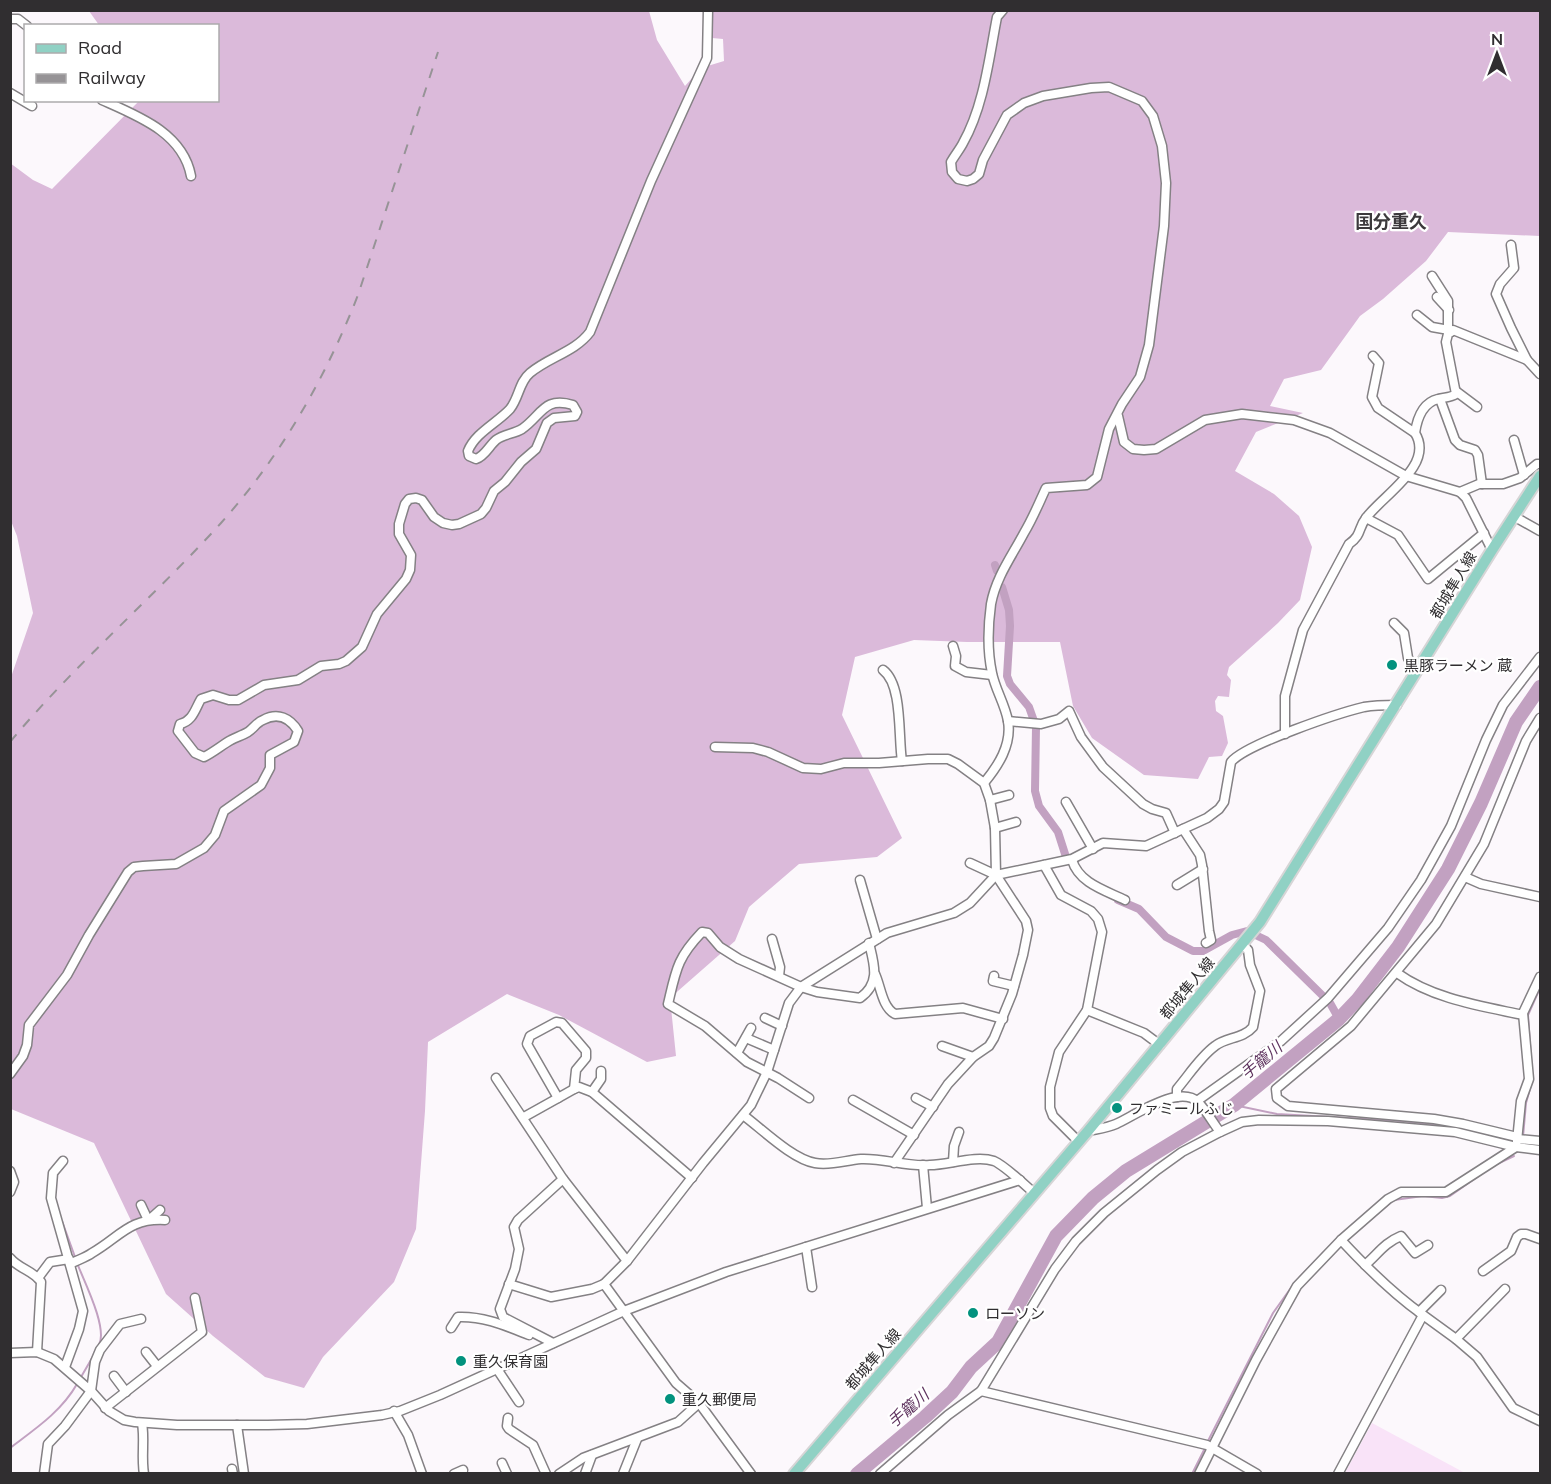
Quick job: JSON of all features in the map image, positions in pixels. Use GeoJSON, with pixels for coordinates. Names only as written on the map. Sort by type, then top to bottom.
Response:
{"type":"FeatureCollection","features":[{"type":"Feature","properties":{"kind":"main road","name":"都城隼人線"},"geometry":{"type":"LineString","coordinates":[[794,1473],[1088,1131],[1256,928],[1540,476]]}},
{"type":"Feature","properties":{"kind":"street"},"geometry":{"type":"LineString","coordinates":[[10,1074],[23,1056],[29,1025],[67,975],[128,872],[134,867],[176,864],[204,848],[215,835],[224,811],[261,785],[270,768],[270,755],[294,742],[298,731],[289,718],[278,716],[263,720],[248,732],[230,740],[211,754],[204,757],[195,753],[178,731],[180,724],[187,722],[194,714],[201,699],[213,695],[229,700],[243,699],[264,685],[298,680],[321,666],[346,661],[362,647],[377,614],[410,570],[411,555],[399,534],[399,524],[405,504],[409,499],[422,500],[434,517],[442,523],[459,524],[481,514],[494,491],[536,449],[547,423],[554,418],[575,416],[577,412],[573,405],[561,402],[551,403],[521,429],[495,440],[480,458],[469,456],[470,446],[511,408],[524,379],[538,367],[578,345],[590,332],[651,181],[707,58],[708,10]]}},
{"type":"Feature","properties":{"kind":"street"},"geometry":{"type":"LineString","coordinates":[[984,783],[1002,759],[1008,721],[992,675],[988,650],[991,604],[995,589],[1047,488],[1088,485],[1097,477],[1109,429],[1140,377],[1149,345],[1164,226],[1166,183],[1162,146],[1153,116],[1142,101],[1108,87],[1042,96],[1024,103],[1007,115],[983,160],[979,174],[967,181],[958,179],[952,172],[951,162],[970,127],[980,95],[997,17],[1003,10]]}},
{"type":"Feature","properties":{"kind":"street"},"geometry":{"type":"LineString","coordinates":[[10,19],[18,19],[24,24]]}},
{"type":"Feature","properties":{"kind":"street"},"geometry":{"type":"LineString","coordinates":[[10,93],[24,101]]}},
{"type":"Feature","properties":{"kind":"street"},"geometry":{"type":"LineString","coordinates":[[25,102],[32,106]]}},
{"type":"Feature","properties":{"kind":"street"},"geometry":{"type":"LineString","coordinates":[[106,102],[135,115],[176,143],[191,177]]}},
{"type":"Feature","properties":{"kind":"street"},"geometry":{"type":"LineString","coordinates":[[1511,245],[1514,268],[1500,284],[1496,294],[1527,360],[1540,375]]}},
{"type":"Feature","properties":{"kind":"street"},"geometry":{"type":"LineString","coordinates":[[1432,276],[1449,301],[1450,331],[1446,342],[1456,392],[1477,407]]}},
{"type":"Feature","properties":{"kind":"street"},"geometry":{"type":"LineString","coordinates":[[1437,297],[1449,311]]}},
{"type":"Feature","properties":{"kind":"street"},"geometry":{"type":"LineString","coordinates":[[1417,315],[1432,327],[1452,330],[1527,360]]}},
{"type":"Feature","properties":{"kind":"street"},"geometry":{"type":"LineString","coordinates":[[1285,734],[1285,696],[1303,630],[1349,544],[1357,539],[1366,518],[1414,466],[1421,448],[1415,433],[1378,408],[1372,397],[1379,363],[1373,356]]}},
{"type":"Feature","properties":{"kind":"street"},"geometry":{"type":"LineString","coordinates":[[1415,433],[1418,416],[1424,408],[1436,399],[1450,398],[1456,392]]}},
{"type":"Feature","properties":{"kind":"street"},"geometry":{"type":"LineString","coordinates":[[1440,399],[1455,440],[1460,445],[1475,450],[1478,455],[1482,484]]}},
{"type":"Feature","properties":{"kind":"street"},"geometry":{"type":"LineString","coordinates":[[1118,416],[1124,442],[1133,449],[1144,450],[1156,449],[1205,420],[1242,414],[1294,420],[1330,433],[1406,476],[1460,492],[1466,498],[1492,550]]}},
{"type":"Feature","properties":{"kind":"street"},"geometry":{"type":"LineString","coordinates":[[1514,440],[1524,475]]}},
{"type":"Feature","properties":{"kind":"street"},"geometry":{"type":"LineString","coordinates":[[1460,492],[1482,484],[1503,484],[1524,475],[1540,464]]}},
{"type":"Feature","properties":{"kind":"street"},"geometry":{"type":"LineString","coordinates":[[1515,517],[1540,531]]}},
{"type":"Feature","properties":{"kind":"street"},"geometry":{"type":"LineString","coordinates":[[1366,518],[1398,535],[1428,579],[1484,533]]}},
{"type":"Feature","properties":{"kind":"street"},"geometry":{"type":"LineString","coordinates":[[1394,623],[1403,630],[1408,658],[1417,672]]}},
{"type":"Feature","properties":{"kind":"street"},"geometry":{"type":"LineString","coordinates":[[953,646],[956,656],[955,666],[966,672],[992,675]]}},
{"type":"Feature","properties":{"kind":"street"},"geometry":{"type":"LineString","coordinates":[[1197,1101],[1281,1041],[1328,998],[1388,928],[1421,880],[1451,826],[1485,740],[1503,705],[1540,657]]}},
{"type":"Feature","properties":{"kind":"street"},"geometry":{"type":"LineString","coordinates":[[883,670],[888,673],[894,687],[902,761]]}},
{"type":"Feature","properties":{"kind":"street"},"geometry":{"type":"LineString","coordinates":[[509,1284],[551,1297],[592,1289],[604,1284],[627,1261],[743,1115],[758,1092],[767,1072],[789,1003],[801,987],[887,933],[954,913],[970,903],[996,875],[1072,860],[1106,842],[1146,846],[1207,818],[1222,805],[1227,793],[1230,764],[1235,757],[1285,734],[1353,710],[1372,705],[1397,705]]}},
{"type":"Feature","properties":{"kind":"street"},"geometry":{"type":"LineString","coordinates":[[1008,721],[1047,723],[1059,719],[1070,711],[1082,737],[1103,767],[1143,804],[1166,813],[1200,855],[1211,935],[1210,940],[1206,943]]}},
{"type":"Feature","properties":{"kind":"street"},"geometry":{"type":"LineString","coordinates":[[1540,721],[1526,741],[1484,844],[1436,924],[1351,1026],[1276,1089],[1277,1098],[1288,1106],[1434,1119],[1517,1141],[1540,1150]]}},
{"type":"Feature","properties":{"kind":"street"},"geometry":{"type":"LineString","coordinates":[[715,747],[753,748],[768,752],[803,768],[821,769],[844,763],[948,759],[984,783],[995,828],[996,875],[1028,925],[1023,955],[1003,1019],[990,1044],[973,1057],[948,1084],[894,1163]]}},
{"type":"Feature","properties":{"kind":"street"},"geometry":{"type":"LineString","coordinates":[[990,800],[1009,795]]}},
{"type":"Feature","properties":{"kind":"street"},"geometry":{"type":"LineString","coordinates":[[1066,802],[1093,849]]}},
{"type":"Feature","properties":{"kind":"street"},"geometry":{"type":"LineString","coordinates":[[995,828],[1016,822]]}},
{"type":"Feature","properties":{"kind":"street"},"geometry":{"type":"LineString","coordinates":[[1072,860],[1076,870],[1084,879],[1125,900]]}},
{"type":"Feature","properties":{"kind":"street"},"geometry":{"type":"LineString","coordinates":[[970,863],[996,875]]}},
{"type":"Feature","properties":{"kind":"street"},"geometry":{"type":"LineString","coordinates":[[1044,865],[1061,896],[1091,911],[1101,927],[1101,944],[1087,1010],[1059,1052],[1051,1079],[1050,1108],[1054,1118],[1078,1141]]}},
{"type":"Feature","properties":{"kind":"street"},"geometry":{"type":"LineString","coordinates":[[1177,885],[1203,869]]}},
{"type":"Feature","properties":{"kind":"street"},"geometry":{"type":"LineString","coordinates":[[1464,877],[1481,884],[1540,897]]}},
{"type":"Feature","properties":{"kind":"street"},"geometry":{"type":"LineString","coordinates":[[860,880],[873,941],[875,974],[886,1006],[895,1014],[963,1008],[1003,1019]]}},
{"type":"Feature","properties":{"kind":"street"},"geometry":{"type":"LineString","coordinates":[[809,1098],[747,1062],[705,1026],[668,1004],[679,960],[686,948],[702,932],[708,933],[720,947],[739,959],[817,992],[860,998],[868,992],[875,974]]}},
{"type":"Feature","properties":{"kind":"street"},"geometry":{"type":"LineString","coordinates":[[772,939],[780,967],[779,976]]}},
{"type":"Feature","properties":{"kind":"street"},"geometry":{"type":"LineString","coordinates":[[1177,1096],[1177,1089],[1210,1050],[1223,1040],[1243,1035],[1253,1028],[1259,987],[1250,965],[1248,950],[1244,944]]}},
{"type":"Feature","properties":{"kind":"street"},"geometry":{"type":"LineString","coordinates":[[1399,971],[1437,988],[1524,1013]]}},
{"type":"Feature","properties":{"kind":"street"},"geometry":{"type":"LineString","coordinates":[[994,976],[993,981],[1014,986]]}},
{"type":"Feature","properties":{"kind":"street"},"geometry":{"type":"LineString","coordinates":[[1199,1473],[1256,1360],[1297,1286],[1341,1240],[1372,1211],[1401,1192],[1446,1192],[1517,1141],[1521,1101],[1529,1079],[1524,1013],[1540,977]]}},
{"type":"Feature","properties":{"kind":"street"},"geometry":{"type":"LineString","coordinates":[[1087,1010],[1144,1033],[1160,1045]]}},
{"type":"Feature","properties":{"kind":"street"},"geometry":{"type":"LineString","coordinates":[[765,1018],[782,1026]]}},
{"type":"Feature","properties":{"kind":"street"},"geometry":{"type":"LineString","coordinates":[[558,1098],[527,1044],[530,1036],[556,1022],[562,1023],[586,1051],[586,1058],[576,1070],[574,1089]]}},
{"type":"Feature","properties":{"kind":"street"},"geometry":{"type":"LineString","coordinates":[[737,1053],[751,1029]]}},
{"type":"Feature","properties":{"kind":"street"},"geometry":{"type":"LineString","coordinates":[[746,1038],[774,1050]]}},
{"type":"Feature","properties":{"kind":"street"},"geometry":{"type":"LineString","coordinates":[[942,1046],[973,1057]]}},
{"type":"Feature","properties":{"kind":"street"},"geometry":{"type":"LineString","coordinates":[[592,1092],[601,1078],[601,1071]]}},
{"type":"Feature","properties":{"kind":"street"},"geometry":{"type":"LineString","coordinates":[[496,1078],[563,1179],[627,1261]]}},
{"type":"Feature","properties":{"kind":"street"},"geometry":{"type":"LineString","coordinates":[[524,1117],[579,1087],[592,1092],[692,1178]]}},
{"type":"Feature","properties":{"kind":"street"},"geometry":{"type":"LineString","coordinates":[[1088,1131],[1116,1124],[1141,1110],[1177,1096],[1197,1101],[1220,1132]]}},
{"type":"Feature","properties":{"kind":"street"},"geometry":{"type":"LineString","coordinates":[[916,1098],[933,1107]]}},
{"type":"Feature","properties":{"kind":"street"},"geometry":{"type":"LineString","coordinates":[[854,1100],[914,1135]]}},
{"type":"Feature","properties":{"kind":"street"},"geometry":{"type":"LineString","coordinates":[[743,1115],[794,1154],[814,1163],[829,1164],[861,1159],[923,1165],[974,1160],[994,1161],[1034,1192]]}},
{"type":"Feature","properties":{"kind":"street"},"geometry":{"type":"LineString","coordinates":[[880,1473],[948,1415],[981,1391],[1054,1269],[1076,1241],[1141,1181],[1182,1152],[1220,1132],[1242,1122],[1259,1119],[1328,1121],[1447,1131],[1517,1141],[1540,1141]]}},
{"type":"Feature","properties":{"kind":"street"},"geometry":{"type":"LineString","coordinates":[[953,1162],[954,1146],[959,1132]]}},
{"type":"Feature","properties":{"kind":"street"},"geometry":{"type":"LineString","coordinates":[[63,1161],[53,1173],[51,1198],[73,1261],[83,1311],[65,1367]]}},
{"type":"Feature","properties":{"kind":"street"},"geometry":{"type":"LineString","coordinates":[[923,1165],[927,1208]]}},
{"type":"Feature","properties":{"kind":"street"},"geometry":{"type":"LineString","coordinates":[[10,1171],[14,1182],[10,1192]]}},
{"type":"Feature","properties":{"kind":"street"},"geometry":{"type":"LineString","coordinates":[[544,1340],[529,1329],[503,1317],[500,1304],[509,1284],[519,1250],[514,1227],[518,1220],[563,1179]]}},
{"type":"Feature","properties":{"kind":"street"},"geometry":{"type":"LineString","coordinates":[[10,1353],[37,1352],[54,1359],[91,1391],[105,1408],[124,1420],[142,1423],[237,1425],[329,1422],[382,1415],[400,1411],[440,1395],[624,1311],[726,1272],[1020,1180]]}},
{"type":"Feature","properties":{"kind":"street"},"geometry":{"type":"LineString","coordinates":[[141,1205],[149,1220]]}},
{"type":"Feature","properties":{"kind":"street"},"geometry":{"type":"LineString","coordinates":[[149,1220],[160,1210]]}},
{"type":"Feature","properties":{"kind":"street"},"geometry":{"type":"LineString","coordinates":[[38,1278],[50,1262],[73,1261],[93,1253],[122,1230],[149,1220],[165,1220]]}},
{"type":"Feature","properties":{"kind":"street"},"geometry":{"type":"LineString","coordinates":[[1483,1271],[1511,1251],[1517,1236],[1521,1234],[1540,1239]]}},
{"type":"Feature","properties":{"kind":"street"},"geometry":{"type":"LineString","coordinates":[[1365,1265],[1379,1252],[1380,1247],[1401,1236],[1415,1253],[1428,1245]]}},
{"type":"Feature","properties":{"kind":"street"},"geometry":{"type":"LineString","coordinates":[[1341,1240],[1402,1301],[1456,1339],[1477,1357],[1513,1408],[1540,1421]]}},
{"type":"Feature","properties":{"kind":"street"},"geometry":{"type":"LineString","coordinates":[[806,1246],[812,1287]]}},
{"type":"Feature","properties":{"kind":"street"},"geometry":{"type":"LineString","coordinates":[[10,1258],[36,1275],[41,1282],[37,1352]]}},
{"type":"Feature","properties":{"kind":"street"},"geometry":{"type":"LineString","coordinates":[[604,1284],[676,1383],[699,1403],[751,1473]]}},
{"type":"Feature","properties":{"kind":"street"},"geometry":{"type":"LineString","coordinates":[[1456,1339],[1505,1289]]}},
{"type":"Feature","properties":{"kind":"street"},"geometry":{"type":"LineString","coordinates":[[1338,1473],[1421,1313],[1441,1290]]}},
{"type":"Feature","properties":{"kind":"street"},"geometry":{"type":"LineString","coordinates":[[105,1408],[202,1332],[195,1298]]}},
{"type":"Feature","properties":{"kind":"street"},"geometry":{"type":"LineString","coordinates":[[451,1328],[459,1317],[469,1317],[490,1321],[553,1343]]}},
{"type":"Feature","properties":{"kind":"street"},"geometry":{"type":"LineString","coordinates":[[44,1473],[48,1444],[65,1426],[91,1391],[94,1362],[100,1350],[120,1324],[141,1319]]}},
{"type":"Feature","properties":{"kind":"street"},"geometry":{"type":"LineString","coordinates":[[146,1352],[157,1366]]}},
{"type":"Feature","properties":{"kind":"street"},"geometry":{"type":"LineString","coordinates":[[497,1369],[519,1402]]}},
{"type":"Feature","properties":{"kind":"street"},"geometry":{"type":"LineString","coordinates":[[114,1376],[126,1392]]}},
{"type":"Feature","properties":{"kind":"street"},"geometry":{"type":"LineString","coordinates":[[981,1391],[1213,1447],[1257,1473]]}},
{"type":"Feature","properties":{"kind":"street"},"geometry":{"type":"LineString","coordinates":[[559,1473],[583,1458],[678,1422],[699,1403]]}},
{"type":"Feature","properties":{"kind":"street"},"geometry":{"type":"LineString","coordinates":[[394,1411],[408,1435],[422,1473]]}},
{"type":"Feature","properties":{"kind":"street"},"geometry":{"type":"LineString","coordinates":[[508,1418],[509,1429],[533,1445],[546,1473]]}},
{"type":"Feature","properties":{"kind":"street"},"geometry":{"type":"LineString","coordinates":[[142,1423],[144,1473]]}},
{"type":"Feature","properties":{"kind":"street"},"geometry":{"type":"LineString","coordinates":[[237,1425],[244,1473]]}},
{"type":"Feature","properties":{"kind":"street"},"geometry":{"type":"LineString","coordinates":[[623,1473],[637,1439]]}},
{"type":"Feature","properties":{"kind":"street"},"geometry":{"type":"LineString","coordinates":[[585,1473],[592,1455]]}},
{"type":"Feature","properties":{"kind":"street"},"geometry":{"type":"LineString","coordinates":[[502,1463],[507,1473]]}},
{"type":"Feature","properties":{"kind":"street"},"geometry":{"type":"LineString","coordinates":[[454,1473],[464,1470]]}},
{"type":"Feature","properties":{"kind":"shaded area"},"geometry":{"type":"Polygon","coordinates":[[[89,11],[649,11],[657,40],[685,86],[701,68],[724,61],[723,39],[712,38],[713,11],[1540,11],[1540,236],[1448,232],[1426,261],[1360,316],[1321,370],[1284,379],[1270,406],[1303,413],[1256,432],[1235,471],[1274,494],[1299,516],[1312,547],[1300,600],[1229,667],[1227,675],[1231,680],[1229,697],[1218,696],[1215,701],[1216,711],[1223,716],[1228,743],[1222,756],[1209,757],[1198,779],[1144,775],[1092,738],[1073,706],[1060,642],[914,640],[855,657],[842,715],[902,838],[877,857],[799,864],[749,907],[735,941],[670,998],[676,1056],[647,1062],[559,1015],[507,994],[428,1042],[416,1229],[394,1282],[323,1357],[304,1388],[265,1377],[213,1336],[166,1294],[94,1143],[11,1109],[10,680],[33,613],[17,536],[11,521],[10,163],[33,180],[52,189],[138,102],[219,102],[219,24],[98,24],[89,11]]]}},
{"type":"Feature","properties":{"kind":"shaded area"},"geometry":{"type":"Polygon","coordinates":[[[1372,1423],[1465,1473],[1345,1473],[1372,1423]]]}},
{"type":"Feature","properties":{"kind":"waterway"},"geometry":{"type":"LineString","coordinates":[[995,565],[997,571]]}},
{"type":"Feature","properties":{"kind":"waterway"},"geometry":{"type":"LineString","coordinates":[[1002,587],[1009,610],[1010,626],[1007,676],[1010,684],[1029,707],[1034,721]]}},
{"type":"Feature","properties":{"kind":"waterway","name":"手籠川"},"geometry":{"type":"LineString","coordinates":[[857,1474],[952,1392],[971,1367],[998,1342],[1056,1236],[1093,1198],[1126,1171],[1234,1105],[1339,1019],[1358,999],[1398,947],[1448,869],[1481,803],[1516,722],[1540,687]]}},
{"type":"Feature","properties":{"kind":"waterway"},"geometry":{"type":"LineString","coordinates":[[1036,727],[1035,791],[1039,806],[1058,832],[1066,857]]}},
{"type":"Feature","properties":{"kind":"waterway"},"geometry":{"type":"LineString","coordinates":[[1118,900],[1139,909],[1166,937],[1193,951],[1203,951],[1232,935],[1247,931],[1266,940],[1323,996]]}},
{"type":"Feature","properties":{"kind":"waterway"},"geometry":{"type":"LineString","coordinates":[[1532,1072],[1528,1015],[1540,988]]}},
{"type":"Feature","properties":{"kind":"waterway"},"geometry":{"type":"LineString","coordinates":[[1330,1003],[1339,1019]]}},
{"type":"Feature","properties":{"kind":"waterway"},"geometry":{"type":"LineString","coordinates":[[1523,1137],[1526,1103],[1533,1078]]}},
{"type":"Feature","properties":{"kind":"waterway"},"geometry":{"type":"LineString","coordinates":[[1234,1105],[1277,1114],[1401,1121],[1458,1127],[1511,1141]]}},
{"type":"Feature","properties":{"kind":"waterway"},"geometry":{"type":"LineString","coordinates":[[1497,1164],[1514,1156]]}},
{"type":"Feature","properties":{"kind":"waterway"},"geometry":{"type":"LineString","coordinates":[[1380,1211],[1394,1200],[1423,1196],[1442,1198],[1450,1196],[1480,1175]]}},
{"type":"Feature","properties":{"kind":"waterway"},"geometry":{"type":"LineString","coordinates":[[62,1221],[75,1257]]}},
{"type":"Feature","properties":{"kind":"waterway"},"geometry":{"type":"LineString","coordinates":[[1299,1278],[1324,1252]]}},
{"type":"Feature","properties":{"kind":"waterway"},"geometry":{"type":"LineString","coordinates":[[77,1263],[98,1316],[101,1337],[99,1345]]}},
{"type":"Feature","properties":{"kind":"waterway"},"geometry":{"type":"LineString","coordinates":[[1208,1441],[1273,1313],[1293,1285]]}},
{"type":"Feature","properties":{"kind":"waterway"},"geometry":{"type":"LineString","coordinates":[[81,1377],[95,1353]]}},
{"type":"Feature","properties":{"kind":"waterway"},"geometry":{"type":"LineString","coordinates":[[10,1448],[55,1412],[77,1384]]}},
{"type":"Feature","properties":{"kind":"waterway"},"geometry":{"type":"LineString","coordinates":[[1192,1474],[1205,1448]]}},
{"type":"Feature","properties":{"kind":"railway"},"geometry":{"type":"LineString","coordinates":[[10,742],[87,658],[221,523],[263,471],[300,415],[332,356],[358,295],[438,52]]}},
{"type":"Feature","properties":{"kind":"place","name":"黒豚ラーメン 蔵"},"geometry":{"type":"Point","coordinates":[1392,665]}},
{"type":"Feature","properties":{"kind":"place","name":"ファミールふじ"},"geometry":{"type":"Point","coordinates":[1117,1108]}},
{"type":"Feature","properties":{"kind":"place","name":"ローソン"},"geometry":{"type":"Point","coordinates":[973,1313]}},
{"type":"Feature","properties":{"kind":"place","name":"重久保育園"},"geometry":{"type":"Point","coordinates":[461,1361]}},
{"type":"Feature","properties":{"kind":"place","name":"重久郵便局"},"geometry":{"type":"Point","coordinates":[670,1399]}},
{"type":"Feature","properties":{"kind":"district","name":"国分重久"},"geometry":{"type":"Point","coordinates":[1391,221]}}]}
